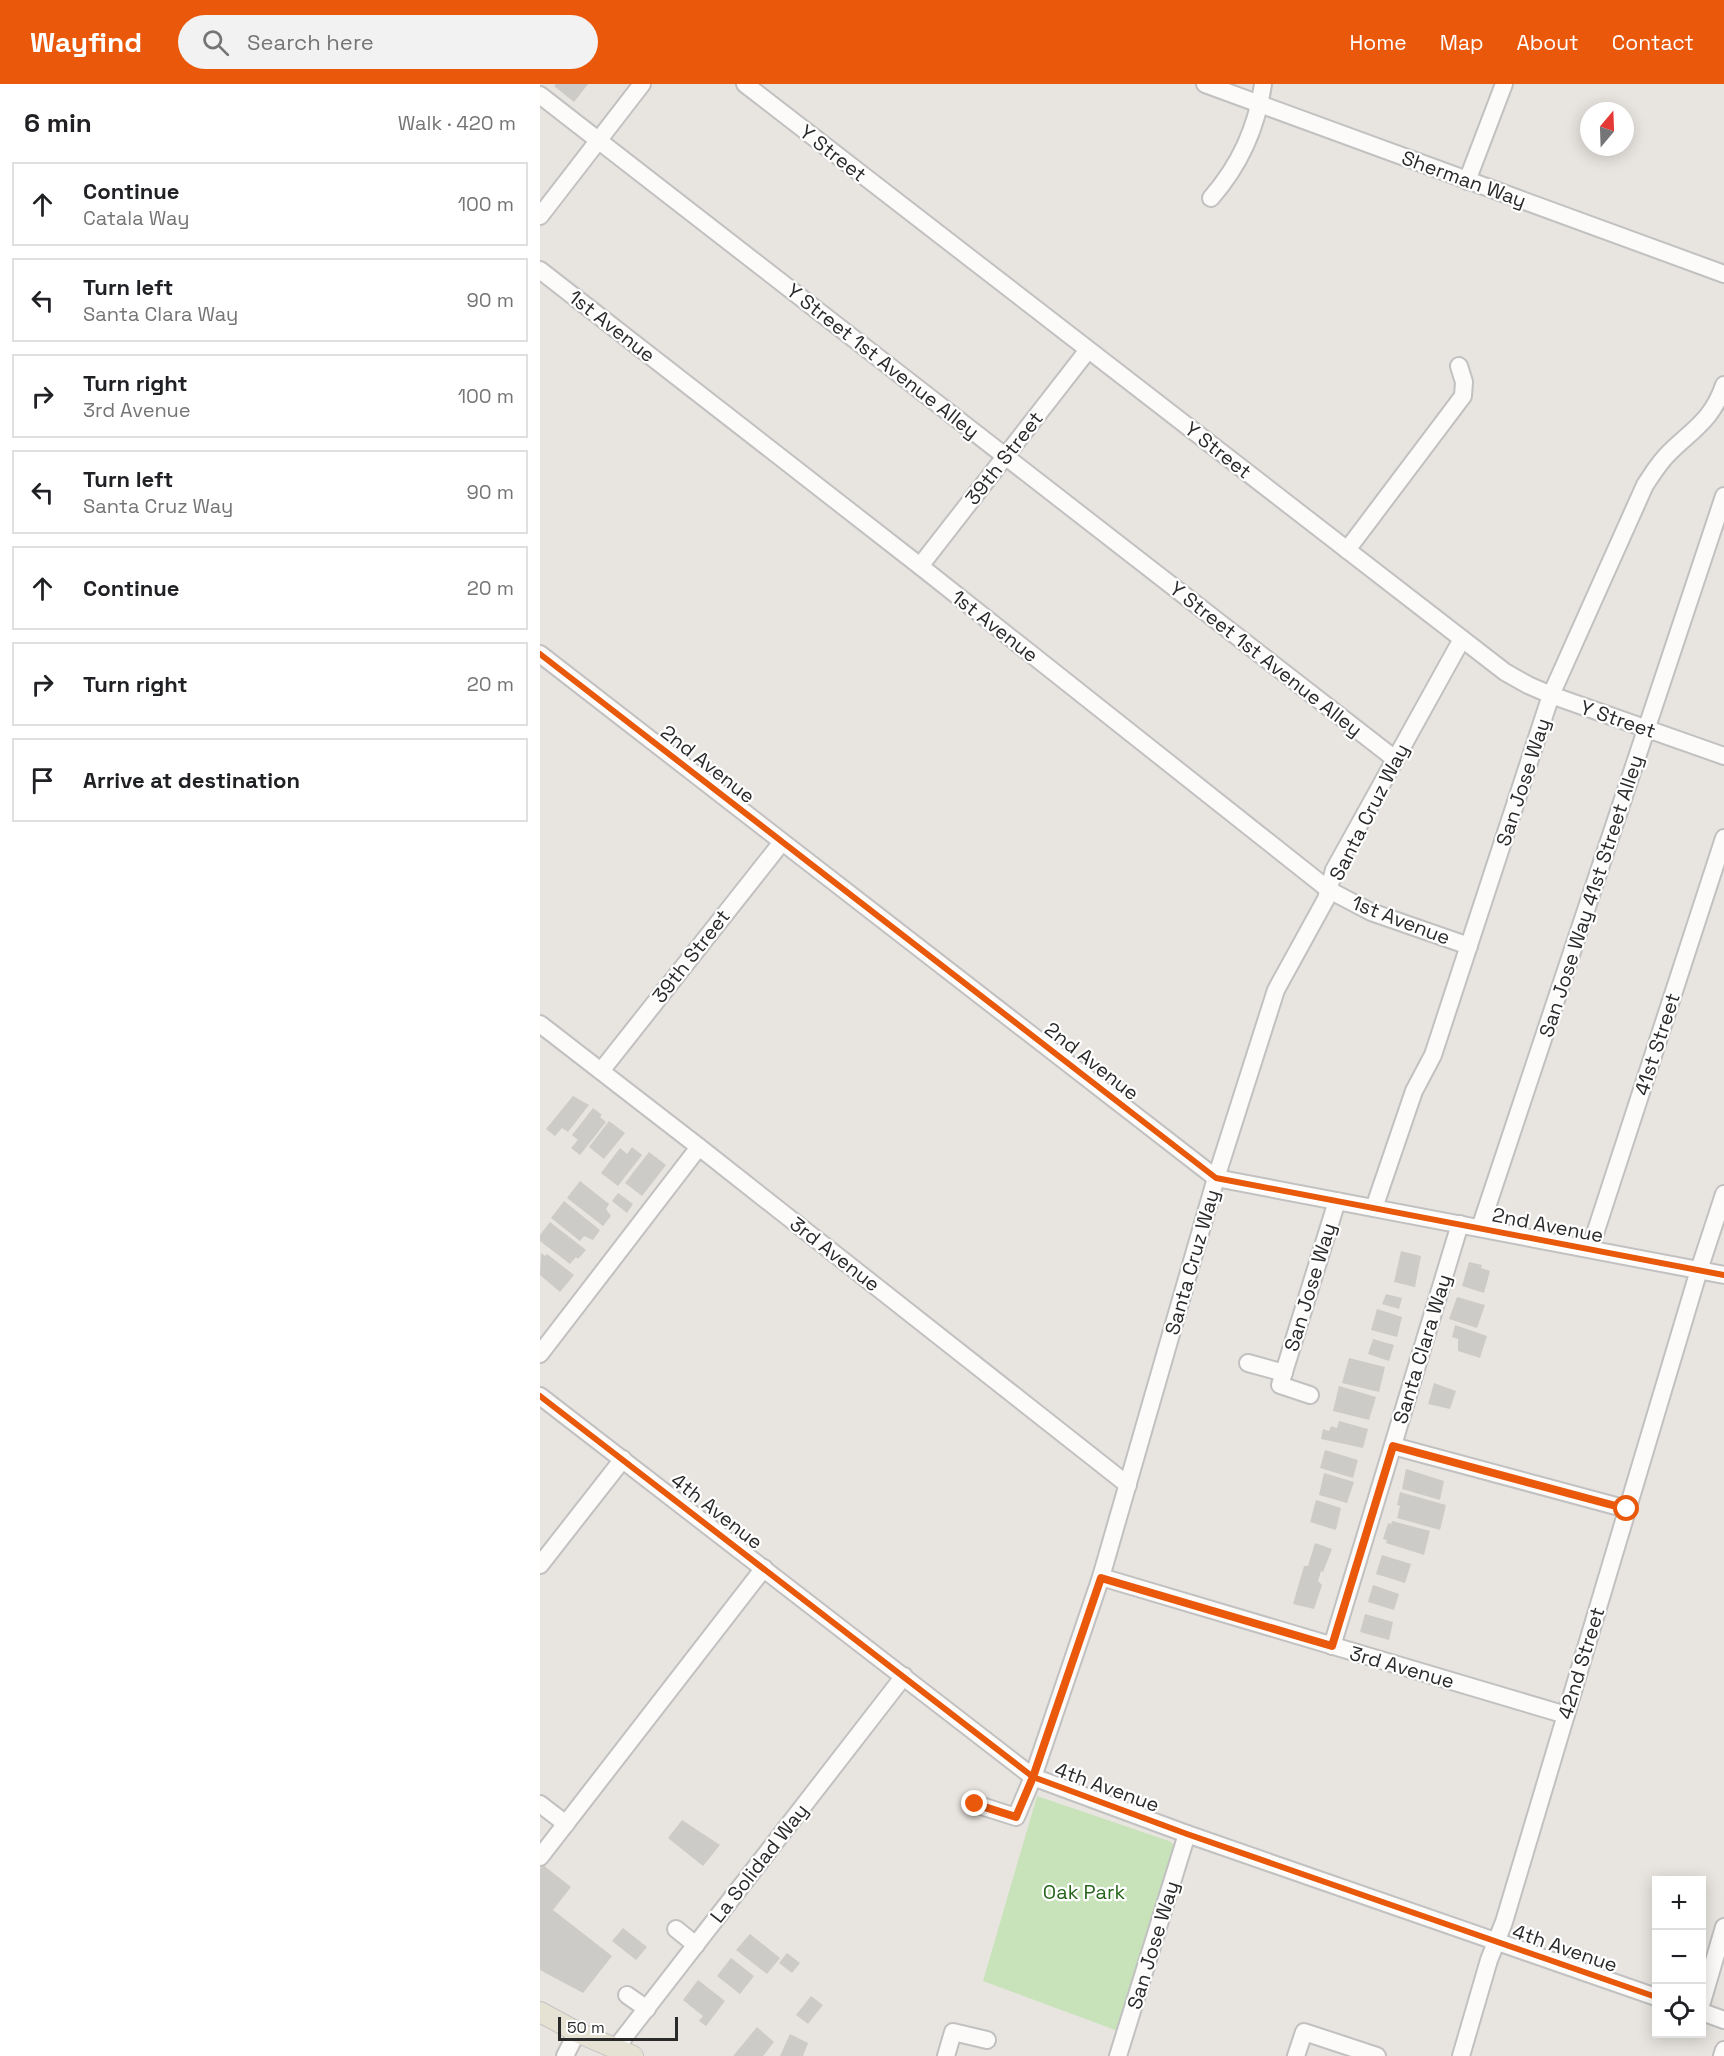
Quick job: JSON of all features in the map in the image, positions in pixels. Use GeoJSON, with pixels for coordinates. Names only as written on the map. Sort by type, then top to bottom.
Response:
{"type":"FeatureCollection","features":[{"type":"Feature","properties":{"kind":"main road"},"geometry":{"type":"LineString","coordinates":[[540,2013],[624,2053]]}},
{"type":"Feature","properties":{"kind":"street"},"geometry":{"type":"LineString","coordinates":[[540,216],[642,84]]}},
{"type":"Feature","properties":{"kind":"street","name":"Y Street"},"geometry":{"type":"LineString","coordinates":[[745,84],[1505,672],[1528,686],[1551,695],[1724,756]]}},
{"type":"Feature","properties":{"kind":"street","name":"Sherman Way"},"geometry":{"type":"LineString","coordinates":[[1205,84],[1724,274]]}},
{"type":"Feature","properties":{"kind":"street"},"geometry":{"type":"LineString","coordinates":[[1211,198],[1226,182],[1240,159],[1260,104],[1263,84]]}},
{"type":"Feature","properties":{"kind":"street"},"geometry":{"type":"LineString","coordinates":[[1467,181],[1504,84]]}},
{"type":"Feature","properties":{"kind":"street","name":"Y Street 1st Avenue Alley"},"geometry":{"type":"LineString","coordinates":[[540,95],[1395,759]]}},
{"type":"Feature","properties":{"kind":"street","name":"1st Avenue"},"geometry":{"type":"LineString","coordinates":[[540,270],[920,566],[1329,890],[1371,912],[1469,946]]}},
{"type":"Feature","properties":{"kind":"street","name":"39th Street"},"geometry":{"type":"LineString","coordinates":[[920,566],[1088,350]]}},
{"type":"Feature","properties":{"kind":"street"},"geometry":{"type":"LineString","coordinates":[[1347,550],[1463,396],[1464,382],[1459,366]]}},
{"type":"Feature","properties":{"kind":"street","name":"San Jose Way"},"geometry":{"type":"LineString","coordinates":[[1374,1208],[1414,1091],[1433,1055],[1551,695],[1645,485],[1656,467],[1713,410],[1723,389]]}},
{"type":"Feature","properties":{"kind":"street","name":"San Jose Way 41st Street Alley"},"geometry":{"type":"LineString","coordinates":[[1480,1228],[1724,496]]}},
{"type":"Feature","properties":{"kind":"street","name":"Santa Cruz Way"},"geometry":{"type":"LineString","coordinates":[[975,1804],[1016,1817],[1033,1777],[1101,1578],[1216,1178],[1276,990],[1326,899],[1334,870],[1462,639]]}},
{"type":"Feature","properties":{"kind":"street","name":"2nd Avenue"},"geometry":{"type":"LineString","coordinates":[[540,654],[1216,1178],[1724,1275]]}},
{"type":"Feature","properties":{"kind":"street","name":"41st Street"},"geometry":{"type":"LineString","coordinates":[[1590,1249],[1724,838]]}},
{"type":"Feature","properties":{"kind":"street","name":"39th Street"},"geometry":{"type":"LineString","coordinates":[[601,1071],[782,842]]}},
{"type":"Feature","properties":{"kind":"street","name":"3rd Avenue"},"geometry":{"type":"LineString","coordinates":[[540,1024],[1128,1485]]}},
{"type":"Feature","properties":{"kind":"street"},"geometry":{"type":"LineString","coordinates":[[540,1354],[699,1147]]}},
{"type":"Feature","properties":{"kind":"street","name":"42nd Street"},"geometry":{"type":"LineString","coordinates":[[1461,2056],[1489,1960],[1504,1922],[1699,1270],[1724,1194]]}},
{"type":"Feature","properties":{"kind":"street","name":"San Jose Way"},"geometry":{"type":"LineString","coordinates":[[1310,1395],[1280,1385],[1337,1201]]}},
{"type":"Feature","properties":{"kind":"street","name":"Santa Clara Way"},"geometry":{"type":"LineString","coordinates":[[1332,1646],[1460,1224]]}},
{"type":"Feature","properties":{"kind":"street","name":"San Jose Way"},"geometry":{"type":"LineString","coordinates":[[1248,1363],[1284,1373]]}},
{"type":"Feature","properties":{"kind":"street","name":"4th Avenue"},"geometry":{"type":"LineString","coordinates":[[540,1395],[1033,1777],[1187,1834],[1652,1996]]}},
{"type":"Feature","properties":{"kind":"street"},"geometry":{"type":"LineString","coordinates":[[1393,1446],[1627,1509]]}},
{"type":"Feature","properties":{"kind":"street"},"geometry":{"type":"LineString","coordinates":[[540,1565],[623,1458]]}},
{"type":"Feature","properties":{"kind":"street"},"geometry":{"type":"LineString","coordinates":[[540,1857],[562,1833],[764,1568]]}},
{"type":"Feature","properties":{"kind":"street","name":"3rd Avenue"},"geometry":{"type":"LineString","coordinates":[[1101,1578],[1566,1715]]}},
{"type":"Feature","properties":{"kind":"street","name":"La Solidad Way"},"geometry":{"type":"LineString","coordinates":[[624,2053],[647,2008],[904,1676]]}},
{"type":"Feature","properties":{"kind":"street"},"geometry":{"type":"LineString","coordinates":[[540,1804],[562,1833]]}},
{"type":"Feature","properties":{"kind":"street","name":"San Jose Way"},"geometry":{"type":"LineString","coordinates":[[1118,2056],[1187,1834]]}},
{"type":"Feature","properties":{"kind":"street"},"geometry":{"type":"LineString","coordinates":[[1706,1986],[1724,1927]]}},
{"type":"Feature","properties":{"kind":"street"},"geometry":{"type":"LineString","coordinates":[[676,1929],[696,1945]]}},
{"type":"Feature","properties":{"kind":"street"},"geometry":{"type":"LineString","coordinates":[[627,1995],[647,2008]]}},
{"type":"Feature","properties":{"kind":"street"},"geometry":{"type":"LineString","coordinates":[[1706,2014],[1724,2020]]}},
{"type":"Feature","properties":{"kind":"street"},"geometry":{"type":"LineString","coordinates":[[564,2056],[577,2032]]}},
{"type":"Feature","properties":{"kind":"street"},"geometry":{"type":"LineString","coordinates":[[946,2056],[953,2032],[987,2040]]}},
{"type":"Feature","properties":{"kind":"street"},"geometry":{"type":"LineString","coordinates":[[1296,2056],[1304,2032],[1377,2056]]}},
{"type":"Feature","properties":{"kind":"street"},"geometry":{"type":"LineString","coordinates":[[1722,2056],[1724,2050]]}},
{"type":"Feature","properties":{"kind":"green space","name":"Oak Park"},"geometry":{"type":"Polygon","coordinates":[[[1037,1796],[1173,1844],[1118,2031],[983,1981],[1037,1796]]]}},
{"type":"Feature","properties":{"kind":"building"},"geometry":{"type":"Polygon","coordinates":[[[556,84],[588,84],[574,102],[554,86],[556,84]]]}},
{"type":"Feature","properties":{"kind":"building"},"geometry":{"type":"Polygon","coordinates":[[[573,1096],[589,1105],[568,1132],[562,1128],[555,1136],[546,1129],[573,1096]]]}},
{"type":"Feature","properties":{"kind":"building"},"geometry":{"type":"Polygon","coordinates":[[[593,1108],[602,1115],[600,1117],[606,1122],[580,1155],[571,1148],[578,1140],[572,1135],[593,1108]]]}},
{"type":"Feature","properties":{"kind":"building"},"geometry":{"type":"Polygon","coordinates":[[[609,1121],[625,1133],[604,1159],[589,1147],[609,1121]]]}},
{"type":"Feature","properties":{"kind":"building"},"geometry":{"type":"Polygon","coordinates":[[[632,1147],[642,1155],[618,1186],[601,1173],[620,1148],[627,1154],[632,1147]]]}},
{"type":"Feature","properties":{"kind":"building"},"geometry":{"type":"Polygon","coordinates":[[[649,1152],[666,1165],[642,1196],[625,1183],[649,1152]]]}},
{"type":"Feature","properties":{"kind":"building"},"geometry":{"type":"Polygon","coordinates":[[[580,1181],[609,1204],[606,1209],[611,1216],[603,1226],[567,1198],[580,1181]]]}},
{"type":"Feature","properties":{"kind":"building"},"geometry":{"type":"Polygon","coordinates":[[[618,1193],[633,1204],[627,1213],[612,1201],[618,1193]]]}},
{"type":"Feature","properties":{"kind":"building"},"geometry":{"type":"Polygon","coordinates":[[[564,1201],[600,1230],[593,1240],[584,1236],[580,1241],[551,1218],[564,1201]]]}},
{"type":"Feature","properties":{"kind":"building"},"geometry":{"type":"Polygon","coordinates":[[[550,1222],[586,1250],[570,1264],[540,1241],[540,1235],[550,1222]]]}},
{"type":"Feature","properties":{"kind":"building"},"geometry":{"type":"Polygon","coordinates":[[[1401,1251],[1421,1256],[1415,1287],[1394,1282],[1401,1251]]]}},
{"type":"Feature","properties":{"kind":"building"},"geometry":{"type":"Polygon","coordinates":[[[541,1253],[545,1256],[547,1254],[574,1275],[560,1292],[540,1275],[541,1253]]]}},
{"type":"Feature","properties":{"kind":"building"},"geometry":{"type":"Polygon","coordinates":[[[1469,1262],[1482,1265],[1481,1268],[1490,1271],[1484,1293],[1462,1286],[1469,1262]]]}},
{"type":"Feature","properties":{"kind":"building"},"geometry":{"type":"Polygon","coordinates":[[[1386,1294],[1402,1298],[1399,1309],[1382,1304],[1386,1294]]]}},
{"type":"Feature","properties":{"kind":"building"},"geometry":{"type":"Polygon","coordinates":[[[1457,1297],[1485,1305],[1477,1328],[1449,1319],[1457,1297]]]}},
{"type":"Feature","properties":{"kind":"building"},"geometry":{"type":"Polygon","coordinates":[[[1377,1309],[1402,1317],[1397,1337],[1371,1330],[1377,1309]]]}},
{"type":"Feature","properties":{"kind":"building"},"geometry":{"type":"Polygon","coordinates":[[[1455,1325],[1487,1336],[1480,1358],[1458,1351],[1458,1339],[1452,1337],[1455,1325]]]}},
{"type":"Feature","properties":{"kind":"building"},"geometry":{"type":"Polygon","coordinates":[[[1373,1339],[1394,1345],[1389,1361],[1368,1354],[1373,1339]]]}},
{"type":"Feature","properties":{"kind":"building"},"geometry":{"type":"Polygon","coordinates":[[[1349,1358],[1385,1367],[1379,1392],[1342,1383],[1349,1358]]]}},
{"type":"Feature","properties":{"kind":"building"},"geometry":{"type":"Polygon","coordinates":[[[1434,1383],[1456,1391],[1450,1409],[1428,1404],[1434,1383]]]}},
{"type":"Feature","properties":{"kind":"building"},"geometry":{"type":"Polygon","coordinates":[[[1339,1386],[1376,1397],[1369,1420],[1333,1411],[1339,1386]]]}},
{"type":"Feature","properties":{"kind":"building"},"geometry":{"type":"Polygon","coordinates":[[[1339,1421],[1368,1429],[1363,1448],[1321,1439],[1323,1429],[1329,1431],[1331,1426],[1337,1428],[1339,1421]]]}},
{"type":"Feature","properties":{"kind":"building"},"geometry":{"type":"Polygon","coordinates":[[[1325,1450],[1358,1460],[1353,1478],[1320,1468],[1325,1450]]]}},
{"type":"Feature","properties":{"kind":"building"},"geometry":{"type":"Polygon","coordinates":[[[1406,1469],[1444,1481],[1440,1500],[1402,1489],[1406,1469]]]}},
{"type":"Feature","properties":{"kind":"building"},"geometry":{"type":"Polygon","coordinates":[[[1324,1473],[1354,1482],[1347,1503],[1319,1495],[1324,1473]]]}},
{"type":"Feature","properties":{"kind":"building"},"geometry":{"type":"Polygon","coordinates":[[[1400,1492],[1446,1505],[1440,1530],[1397,1518],[1400,1492]]]}},
{"type":"Feature","properties":{"kind":"building"},"geometry":{"type":"Polygon","coordinates":[[[1316,1500],[1341,1508],[1336,1530],[1310,1522],[1316,1500]]]}},
{"type":"Feature","properties":{"kind":"building"},"geometry":{"type":"Polygon","coordinates":[[[1392,1521],[1430,1531],[1424,1555],[1386,1543],[1387,1540],[1383,1539],[1388,1523],[1391,1524],[1392,1521]]]}},
{"type":"Feature","properties":{"kind":"building"},"geometry":{"type":"Polygon","coordinates":[[[1315,1543],[1332,1549],[1318,1581],[1322,1585],[1314,1609],[1293,1604],[1304,1566],[1308,1566],[1315,1543]]]}},
{"type":"Feature","properties":{"kind":"building"},"geometry":{"type":"Polygon","coordinates":[[[1382,1555],[1411,1564],[1405,1583],[1376,1574],[1382,1555]]]}},
{"type":"Feature","properties":{"kind":"building"},"geometry":{"type":"Polygon","coordinates":[[[1373,1585],[1399,1594],[1394,1610],[1368,1602],[1373,1585]]]}},
{"type":"Feature","properties":{"kind":"building"},"geometry":{"type":"Polygon","coordinates":[[[1365,1614],[1393,1622],[1389,1640],[1360,1632],[1365,1614]]]}},
{"type":"Feature","properties":{"kind":"building"},"geometry":{"type":"Polygon","coordinates":[[[682,1820],[720,1845],[703,1866],[668,1838],[682,1820]]]}},
{"type":"Feature","properties":{"kind":"building"},"geometry":{"type":"Polygon","coordinates":[[[543,1865],[571,1887],[553,1910],[612,1956],[583,1993],[540,1970],[540,1869],[543,1865]]]}},
{"type":"Feature","properties":{"kind":"building"},"geometry":{"type":"Polygon","coordinates":[[[623,1928],[647,1947],[636,1960],[612,1941],[623,1928]]]}},
{"type":"Feature","properties":{"kind":"building"},"geometry":{"type":"Polygon","coordinates":[[[750,1934],[780,1958],[767,1974],[736,1950],[750,1934]]]}},
{"type":"Feature","properties":{"kind":"building"},"geometry":{"type":"Polygon","coordinates":[[[787,1953],[800,1963],[792,1973],[779,1963],[787,1953]]]}},
{"type":"Feature","properties":{"kind":"building"},"geometry":{"type":"Polygon","coordinates":[[[731,1958],[754,1976],[740,1994],[717,1976],[731,1958]]]}},
{"type":"Feature","properties":{"kind":"building"},"geometry":{"type":"Polygon","coordinates":[[[698,1980],[725,2001],[706,2026],[699,2021],[703,2016],[683,2000],[698,1980]]]}},
{"type":"Feature","properties":{"kind":"building"},"geometry":{"type":"Polygon","coordinates":[[[811,1996],[823,2005],[808,2024],[796,2015],[811,1996]]]}},
{"type":"Feature","properties":{"kind":"building"},"geometry":{"type":"Polygon","coordinates":[[[757,2027],[774,2042],[763,2056],[733,2056],[757,2027]]]}},
{"type":"Feature","properties":{"kind":"building"},"geometry":{"type":"Polygon","coordinates":[[[790,2034],[808,2043],[803,2056],[780,2056],[790,2034]]]}},
{"type":"Feature","properties":{"kind":"cycle path"},"geometry":{"type":"LineString","coordinates":[[540,654],[1216,1178],[1724,1275]]}},
{"type":"Feature","properties":{"kind":"cycle path"},"geometry":{"type":"LineString","coordinates":[[540,1396],[1033,1777],[1187,1834],[1652,1996]]}},
{"type":"Feature","properties":{"kind":"route"},"geometry":{"type":"LineString","coordinates":[[975,1804],[1016,1817],[1033,1777],[1101,1578],[1332,1646],[1393,1446],[1627,1509]]}}]}
